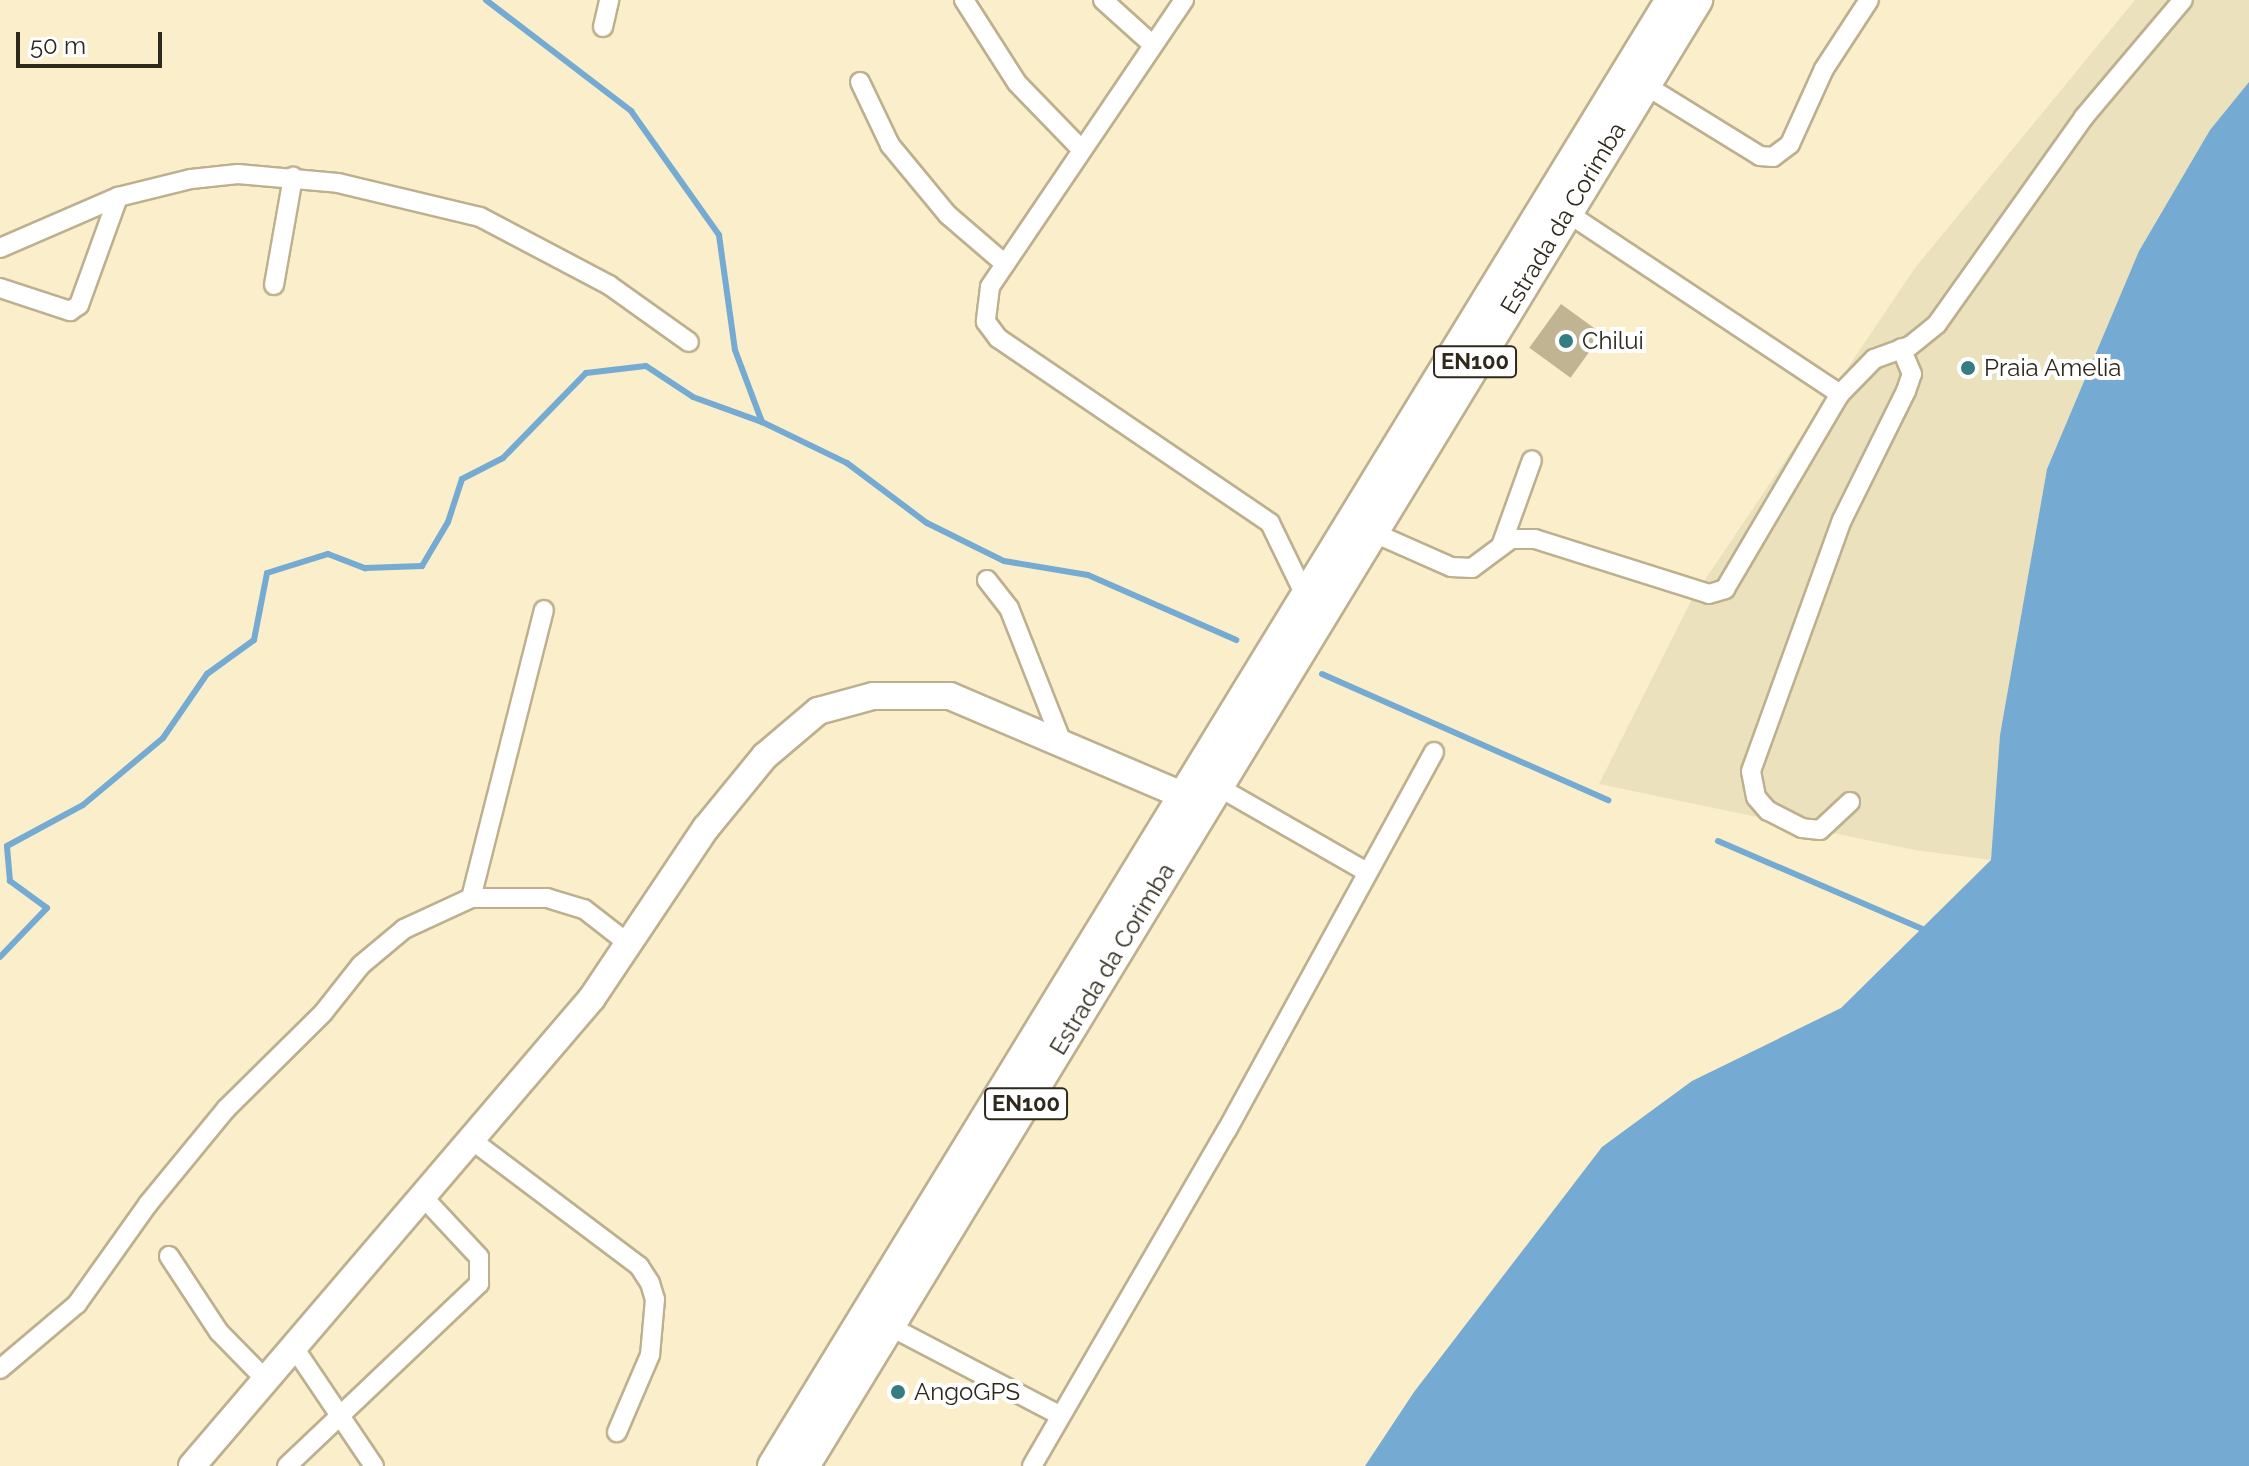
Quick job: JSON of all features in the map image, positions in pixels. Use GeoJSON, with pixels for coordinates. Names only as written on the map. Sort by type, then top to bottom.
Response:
{"type":"FeatureCollection","features":[{"type":"Feature","properties":{"kind":"main road","name":"Estrada da Corimba"},"geometry":{"type":"LineString","coordinates":[[804,1466],[1215,785],[1246,726],[1305,595],[1671,0]]}},
{"type":"Feature","properties":{"kind":"main road","name":"Estrada da Corimba"},"geometry":{"type":"LineString","coordinates":[[1246,726],[1372,532],[1697,0]]}},
{"type":"Feature","properties":{"kind":"main road","name":"EN100"},"geometry":{"type":"LineString","coordinates":[[1182,795],[1246,726]]}},
{"type":"Feature","properties":{"kind":"main road","name":"Estrada da Corimba"},"geometry":{"type":"LineString","coordinates":[[773,1466],[1182,795]]}},
{"type":"Feature","properties":{"kind":"street"},"geometry":{"type":"LineString","coordinates":[[603,27],[609,0]]}},
{"type":"Feature","properties":{"kind":"street"},"geometry":{"type":"LineString","coordinates":[[964,0],[1023,91],[1082,150]]}},
{"type":"Feature","properties":{"kind":"street"},"geometry":{"type":"LineString","coordinates":[[1103,0],[1153,45]]}},
{"type":"Feature","properties":{"kind":"street"},"geometry":{"type":"LineString","coordinates":[[1184,0],[1005,264],[984,303],[986,322],[998,338],[1270,523],[1305,595]]}},
{"type":"Feature","properties":{"kind":"street"},"geometry":{"type":"LineString","coordinates":[[1645,85],[1760,156],[1773,157],[1790,144],[1824,69],[1869,0]]}},
{"type":"Feature","properties":{"kind":"street"},"geometry":{"type":"LineString","coordinates":[[1372,532],[1451,567],[1485,564],[1511,539],[1558,543],[1709,594],[1725,589],[1840,394],[1874,359],[1901,348],[1937,324],[2084,117],[2183,0]]}},
{"type":"Feature","properties":{"kind":"street"},"geometry":{"type":"LineString","coordinates":[[860,82],[890,145],[948,215],[1005,264]]}},
{"type":"Feature","properties":{"kind":"street"},"geometry":{"type":"LineString","coordinates":[[274,285],[293,177]]}},
{"type":"Feature","properties":{"kind":"street"},"geometry":{"type":"LineString","coordinates":[[0,248],[118,197],[191,179],[293,177],[480,217],[609,285],[689,342]]}},
{"type":"Feature","properties":{"kind":"street"},"geometry":{"type":"LineString","coordinates":[[0,288],[70,311],[79,305],[118,197]]}},
{"type":"Feature","properties":{"kind":"street"},"geometry":{"type":"LineString","coordinates":[[1566,212],[1840,394]]}},
{"type":"Feature","properties":{"kind":"street"},"geometry":{"type":"LineString","coordinates":[[1850,802],[1820,830],[1802,828],[1768,811],[1756,797],[1751,771],[1842,520],[1906,391],[1912,374],[1901,348]]}},
{"type":"Feature","properties":{"kind":"street"},"geometry":{"type":"LineString","coordinates":[[1501,546],[1532,460]]}},
{"type":"Feature","properties":{"kind":"street"},"geometry":{"type":"LineString","coordinates":[[987,580],[1009,608],[1061,740]]}},
{"type":"Feature","properties":{"kind":"street"},"geometry":{"type":"LineString","coordinates":[[471,898],[544,610]]}},
{"type":"Feature","properties":{"kind":"street"},"geometry":{"type":"LineString","coordinates":[[192,1466],[473,1141],[630,945],[706,828],[765,756],[818,711],[873,696],[950,696],[1061,740],[1182,795]]}},
{"type":"Feature","properties":{"kind":"street"},"geometry":{"type":"LineString","coordinates":[[1032,1466],[1227,1130],[1434,752]]}},
{"type":"Feature","properties":{"kind":"street"},"geometry":{"type":"LineString","coordinates":[[1215,785],[1367,872]]}},
{"type":"Feature","properties":{"kind":"street"},"geometry":{"type":"LineString","coordinates":[[0,1369],[77,1304],[226,1109],[323,1013],[361,965],[404,929],[471,898],[567,901],[630,945]]}},
{"type":"Feature","properties":{"kind":"street"},"geometry":{"type":"LineString","coordinates":[[473,1141],[639,1266],[650,1283],[655,1299],[650,1355],[617,1432]]}},
{"type":"Feature","properties":{"kind":"street"},"geometry":{"type":"LineString","coordinates":[[287,1466],[340,1412],[479,1284],[479,1257],[424,1198]]}},
{"type":"Feature","properties":{"kind":"street"},"geometry":{"type":"LineString","coordinates":[[169,1256],[219,1332],[265,1379]]}},
{"type":"Feature","properties":{"kind":"street"},"geometry":{"type":"LineString","coordinates":[[889,1326],[1059,1415]]}},
{"type":"Feature","properties":{"kind":"street"},"geometry":{"type":"LineString","coordinates":[[293,1346],[374,1466]]}},
{"type":"Feature","properties":{"kind":"sand","name":"Praia Amelia"},"geometry":{"type":"Polygon","coordinates":[[[2135,0],[2249,0],[2249,82],[2210,130],[2139,251],[2047,469],[2000,735],[1991,860],[1915,850],[1599,784],[1692,599],[1915,268],[2135,0]]]}},
{"type":"Feature","properties":{"kind":"water"},"geometry":{"type":"Polygon","coordinates":[[[2249,82],[2249,1466],[1365,1466],[1414,1392],[1602,1147],[1692,1081],[1841,1008],[1991,860],[2000,735],[2047,469],[2139,251],[2210,130],[2249,82]]]}},
{"type":"Feature","properties":{"kind":"building","name":"Chilui"},"geometry":{"type":"Polygon","coordinates":[[[1561,304],[1602,334],[1571,378],[1529,348],[1561,304]]]}},
{"type":"Feature","properties":{"kind":"waterway"},"geometry":{"type":"LineString","coordinates":[[486,0],[631,111],[719,235],[735,350],[762,422],[847,463],[927,523],[1004,561],[1088,575],[1236,640]]}},
{"type":"Feature","properties":{"kind":"waterway"},"geometry":{"type":"LineString","coordinates":[[0,957],[47,908],[10,881],[7,846],[83,805],[163,738],[207,674],[254,640],[267,573],[328,554],[365,568],[422,566],[448,522],[462,479],[503,458],[586,373],[646,366],[693,397],[762,422]]}},
{"type":"Feature","properties":{"kind":"waterway"},"geometry":{"type":"LineString","coordinates":[[1322,674],[1608,800]]}},
{"type":"Feature","properties":{"kind":"waterway"},"geometry":{"type":"LineString","coordinates":[[1718,841],[1922,929]]}},
{"type":"Feature","properties":{"kind":"place","name":"Chilui"},"geometry":{"type":"Point","coordinates":[1566,341]}},
{"type":"Feature","properties":{"kind":"place","name":"Praia Amelia"},"geometry":{"type":"Point","coordinates":[1968,368]}},
{"type":"Feature","properties":{"kind":"place","name":"AngoGPS"},"geometry":{"type":"Point","coordinates":[898,1392]}}]}
